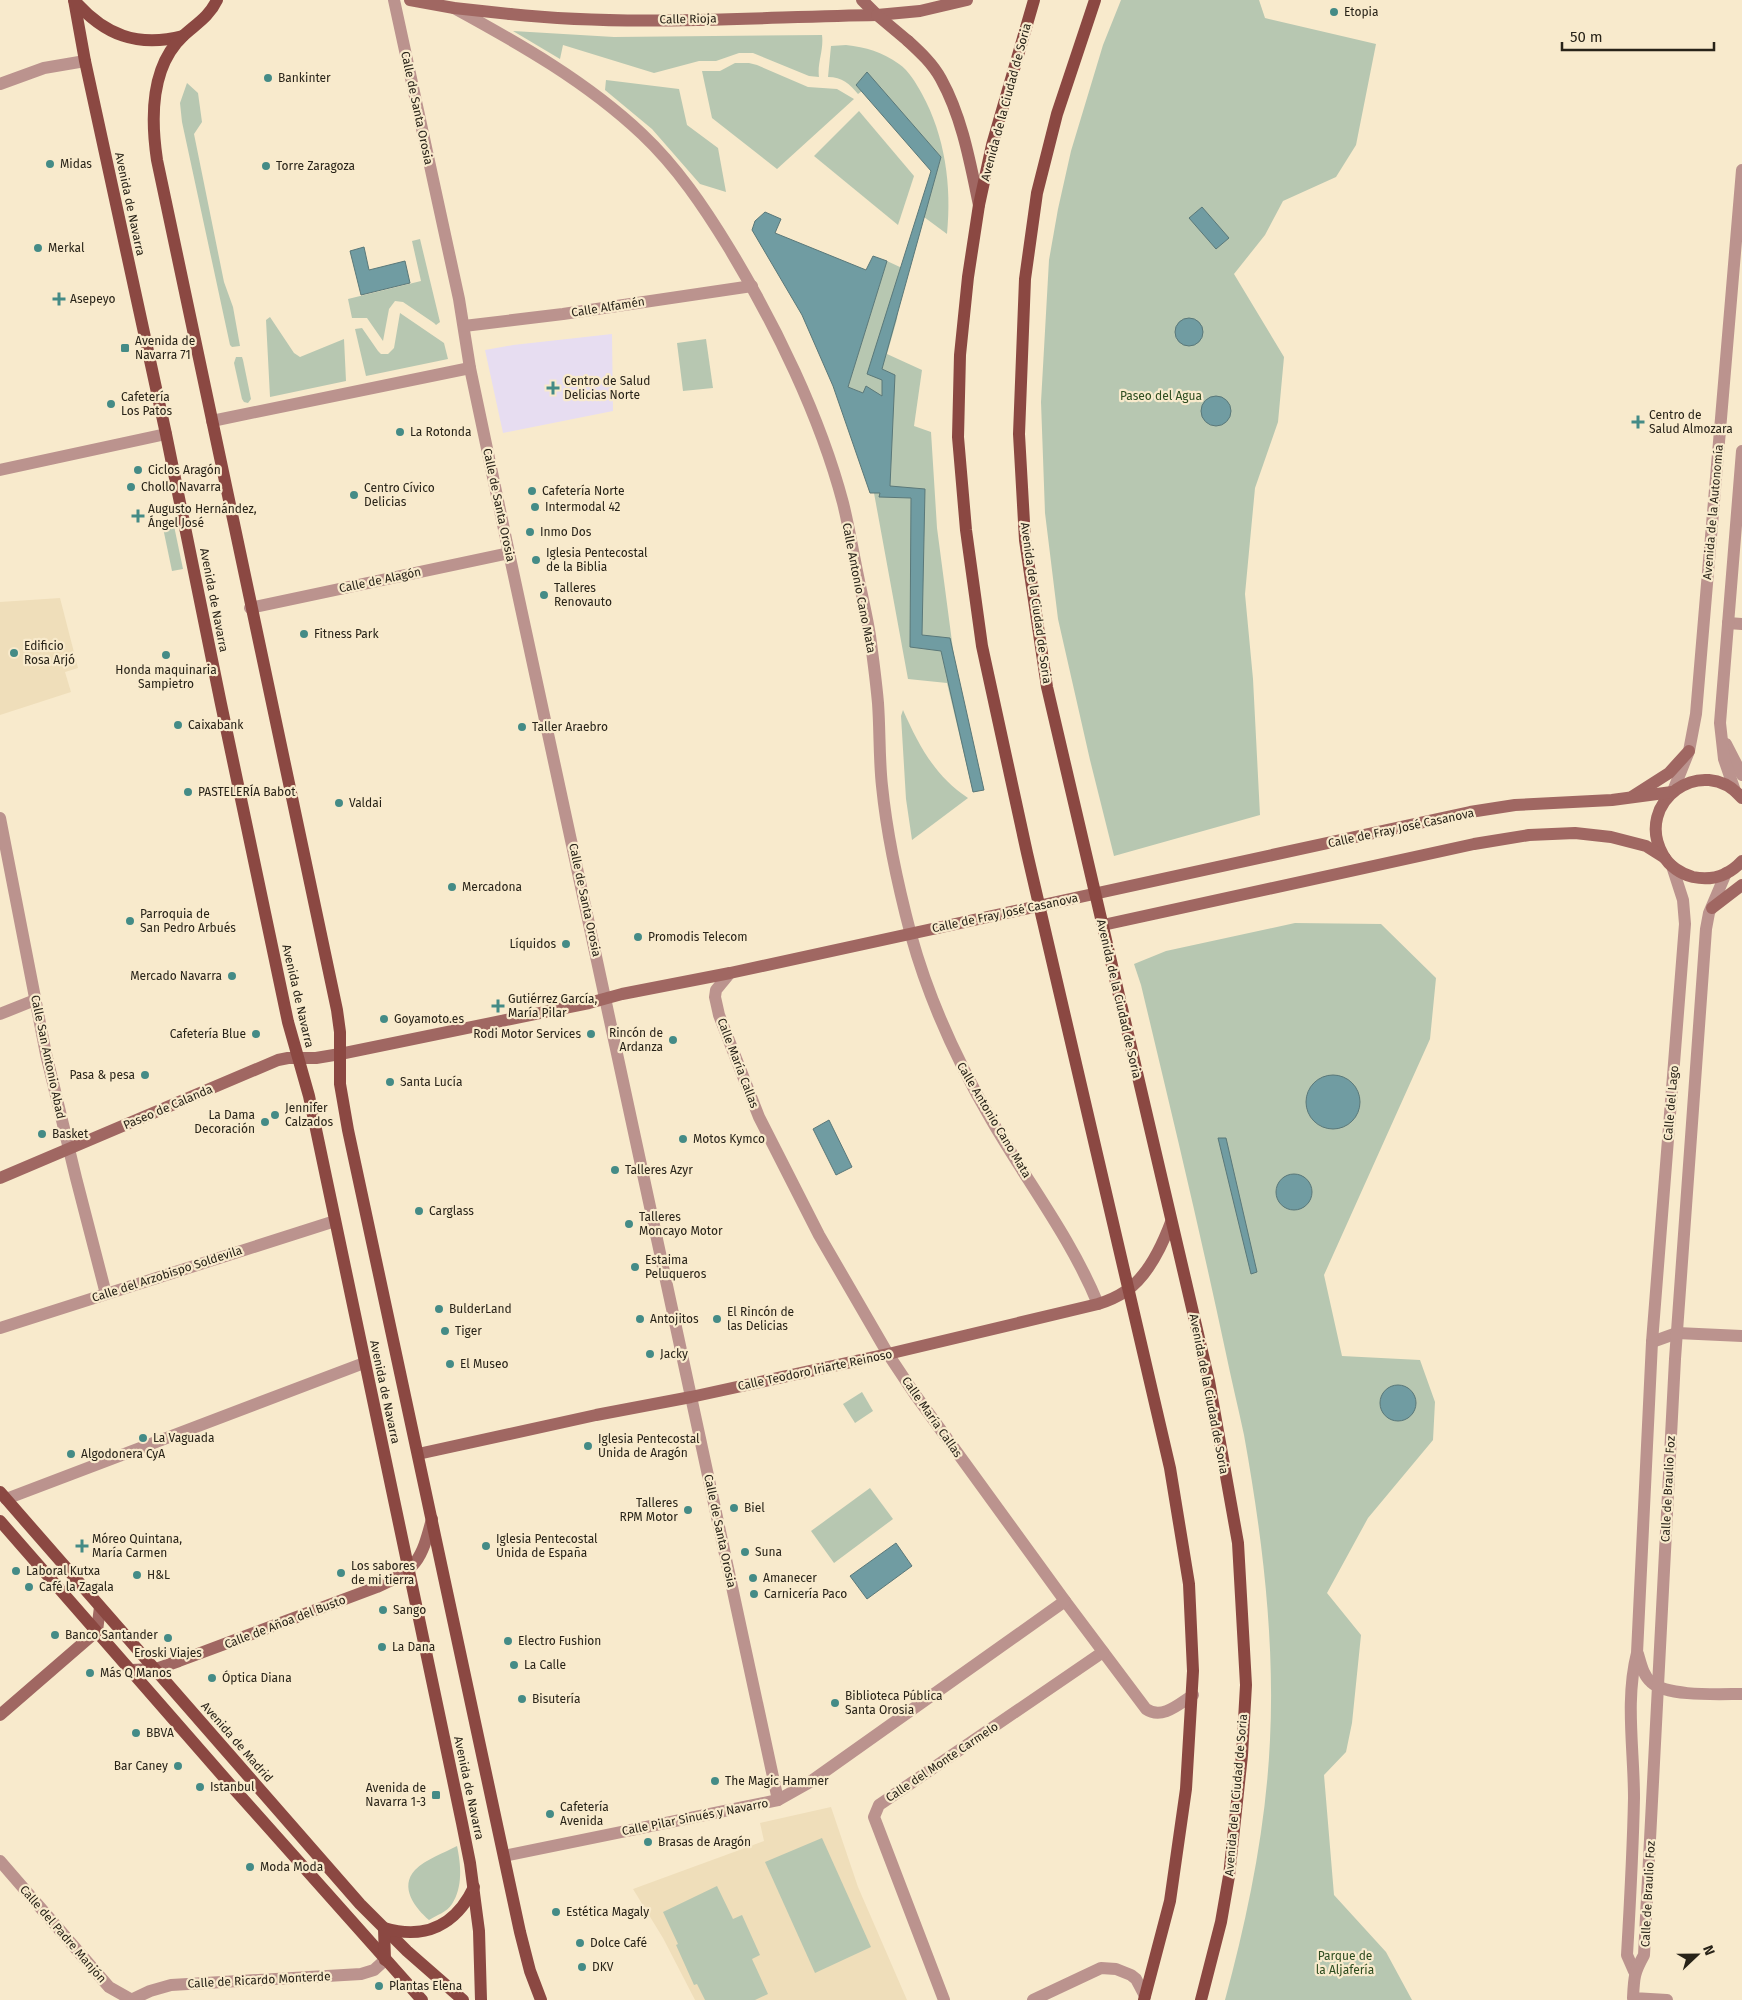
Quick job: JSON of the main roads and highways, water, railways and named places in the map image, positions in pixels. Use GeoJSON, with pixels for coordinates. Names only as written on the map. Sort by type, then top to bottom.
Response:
{"type":"FeatureCollection","features":[{"type":"Feature","properties":{"kind":"main road","name":"Avenida de Navarra"},"geometry":{"type":"LineString","coordinates":[[74,0],[95,22],[121,36],[150,40],[183,36]]}},
{"type":"Feature","properties":{"kind":"main road","name":"Avenida de Navarra"},"geometry":{"type":"LineString","coordinates":[[74,0],[85,61],[166,434],[284,1005],[309,1096],[462,1823],[474,1887],[479,1931],[481,2000]]}},
{"type":"Feature","properties":{"kind":"main road","name":"Avenida de Navarra"},"geometry":{"type":"LineString","coordinates":[[217,0],[207,16],[183,36],[167,58],[155,90],[152,118],[153,136],[250,608],[337,1010],[340,1084],[348,1130],[524,1949],[541,2000]]}},
{"type":"Feature","properties":{"kind":"main road","name":"Avenida de la Ciudad de Soria"},"geometry":{"type":"LineString","coordinates":[[1034,0],[994,137],[979,205],[968,277],[960,355],[958,437],[965,520],[982,646],[1170,1468],[1190,1584],[1193,1695],[1186,1789],[1170,1901],[1144,1998]]}},
{"type":"Feature","properties":{"kind":"main road","name":"Avenida de la Ciudad de Soria"},"geometry":{"type":"LineString","coordinates":[[1095,0],[1057,114],[1038,193],[1025,279],[1019,434],[1025,540],[1047,687],[1211,1390],[1238,1542],[1246,1685],[1243,1738],[1229,1876],[1221,1922],[1201,2000]]}},
{"type":"Feature","properties":{"kind":"main road","name":"Avenida de Madrid"},"geometry":{"type":"LineString","coordinates":[[3,1496],[302,1838],[384,1928],[407,1951],[464,2000]]}},
{"type":"Feature","properties":{"kind":"main road"},"geometry":{"type":"LineString","coordinates":[[0,1521],[422,2000]]}},
{"type":"Feature","properties":{"kind":"main road"},"geometry":{"type":"LineString","coordinates":[[386,1960],[384,1928],[405,1933],[415,1933],[439,1926],[460,1910],[474,1887]]}},
{"type":"Feature","properties":{"kind":"water"},"geometry":{"type":"Polygon","coordinates":[[[867,72],[941,157],[882,369],[895,375],[890,486],[925,489],[922,635],[950,638],[984,790],[973,792],[941,651],[910,647],[911,498],[879,497],[880,493],[870,493],[833,386],[802,315],[752,230],[755,221],[765,212],[781,219],[775,233],[866,270],[873,256],[887,261],[848,387],[863,393],[866,386],[882,396],[882,380],[867,374],[931,171],[856,85],[867,72]]]}},
{"type":"Feature","properties":{"kind":"water"},"geometry":{"type":"Polygon","coordinates":[[[1202,207],[1229,238],[1216,249],[1189,218],[1202,207]]]}},
{"type":"Feature","properties":{"kind":"water"},"geometry":{"type":"Polygon","coordinates":[[[364,247],[369,270],[405,261],[410,283],[361,295],[350,251],[364,247]]]}},
{"type":"Feature","properties":{"kind":"water"},"geometry":{"type":"Polygon","coordinates":[[[1189,318],[1199,322],[1203,332],[1199,342],[1189,346],[1179,342],[1175,332],[1179,322],[1189,318]]]}},
{"type":"Feature","properties":{"kind":"water"},"geometry":{"type":"Polygon","coordinates":[[[1216,396],[1222,397],[1230,405],[1230,417],[1222,425],[1216,426],[1210,425],[1202,417],[1201,411],[1202,405],[1210,397],[1216,396]]]}},
{"type":"Feature","properties":{"kind":"water"},"geometry":{"type":"Polygon","coordinates":[[[1333,1075],[1343,1077],[1352,1083],[1358,1092],[1360,1102],[1358,1112],[1352,1121],[1343,1127],[1333,1129],[1323,1127],[1314,1121],[1308,1112],[1306,1102],[1308,1092],[1314,1083],[1323,1077],[1333,1075]]]}},
{"type":"Feature","properties":{"kind":"water"},"geometry":{"type":"Polygon","coordinates":[[[829,1120],[852,1167],[836,1175],[813,1129],[829,1120]]]}},
{"type":"Feature","properties":{"kind":"water"},"geometry":{"type":"Polygon","coordinates":[[[1218,1138],[1226,1138],[1257,1272],[1251,1274],[1218,1138]]]}},
{"type":"Feature","properties":{"kind":"water"},"geometry":{"type":"Polygon","coordinates":[[[1294,1174],[1301,1175],[1307,1179],[1311,1185],[1311,1199],[1307,1205],[1301,1209],[1294,1210],[1287,1209],[1281,1205],[1277,1199],[1276,1192],[1277,1185],[1281,1179],[1287,1175],[1294,1174]]]}},
{"type":"Feature","properties":{"kind":"water"},"geometry":{"type":"Polygon","coordinates":[[[1398,1385],[1410,1391],[1416,1403],[1410,1415],[1398,1421],[1386,1415],[1380,1403],[1386,1391],[1398,1385]]]}},
{"type":"Feature","properties":{"kind":"water"},"geometry":{"type":"Polygon","coordinates":[[[896,1543],[912,1566],[867,1599],[850,1576],[896,1543]]]}},
{"type":"Feature","properties":{"kind":"place","name":"Etopia"},"geometry":{"type":"Point","coordinates":[1334,12]}},
{"type":"Feature","properties":{"kind":"place","name":"Bankinter"},"geometry":{"type":"Point","coordinates":[268,78]}},
{"type":"Feature","properties":{"kind":"place","name":"Midas"},"geometry":{"type":"Point","coordinates":[50,164]}},
{"type":"Feature","properties":{"kind":"place","name":"Torre Zaragoza"},"geometry":{"type":"Point","coordinates":[266,166]}},
{"type":"Feature","properties":{"kind":"place","name":"Merkal"},"geometry":{"type":"Point","coordinates":[38,248]}},
{"type":"Feature","properties":{"kind":"place","name":"Asepeyo"},"geometry":{"type":"Point","coordinates":[59,299]}},
{"type":"Feature","properties":{"kind":"place","name":"Avenida de Navarra 71"},"geometry":{"type":"Point","coordinates":[125,348]}},
{"type":"Feature","properties":{"kind":"place","name":"Centro de Salud Delicias Norte"},"geometry":{"type":"Point","coordinates":[553,388]}},
{"type":"Feature","properties":{"kind":"place","name":"Cafetería Los Patos"},"geometry":{"type":"Point","coordinates":[111,404]}},
{"type":"Feature","properties":{"kind":"place","name":"Centro de Salud Almozara"},"geometry":{"type":"Point","coordinates":[1638,422]}},
{"type":"Feature","properties":{"kind":"place","name":"La Rotonda"},"geometry":{"type":"Point","coordinates":[400,432]}},
{"type":"Feature","properties":{"kind":"place","name":"Ciclos Aragón"},"geometry":{"type":"Point","coordinates":[138,470]}},
{"type":"Feature","properties":{"kind":"place","name":"Chollo Navarra"},"geometry":{"type":"Point","coordinates":[131,487]}},
{"type":"Feature","properties":{"kind":"place","name":"Cafetería Norte"},"geometry":{"type":"Point","coordinates":[532,491]}},
{"type":"Feature","properties":{"kind":"place","name":"Centro Cívico Delicias"},"geometry":{"type":"Point","coordinates":[354,495]}},
{"type":"Feature","properties":{"kind":"place","name":"Intermodal 42"},"geometry":{"type":"Point","coordinates":[535,507]}},
{"type":"Feature","properties":{"kind":"place","name":"Augusto Hernández, Ángel José"},"geometry":{"type":"Point","coordinates":[138,516]}},
{"type":"Feature","properties":{"kind":"place","name":"Inmo Dos"},"geometry":{"type":"Point","coordinates":[530,532]}},
{"type":"Feature","properties":{"kind":"place","name":"Iglesia Pentecostal de la Biblia"},"geometry":{"type":"Point","coordinates":[536,560]}},
{"type":"Feature","properties":{"kind":"place","name":"Talleres Renovauto"},"geometry":{"type":"Point","coordinates":[544,595]}},
{"type":"Feature","properties":{"kind":"place","name":"Fitness Park"},"geometry":{"type":"Point","coordinates":[304,634]}},
{"type":"Feature","properties":{"kind":"place","name":"Edificio Rosa Arjó"},"geometry":{"type":"Point","coordinates":[14,653]}},
{"type":"Feature","properties":{"kind":"place","name":"Honda maquinaria Sampietro"},"geometry":{"type":"Point","coordinates":[166,655]}},
{"type":"Feature","properties":{"kind":"place","name":"Caixabank"},"geometry":{"type":"Point","coordinates":[178,725]}},
{"type":"Feature","properties":{"kind":"place","name":"Taller Araebro"},"geometry":{"type":"Point","coordinates":[522,727]}},
{"type":"Feature","properties":{"kind":"place","name":"PASTELERÍA Babot"},"geometry":{"type":"Point","coordinates":[188,792]}},
{"type":"Feature","properties":{"kind":"place","name":"Valdai"},"geometry":{"type":"Point","coordinates":[339,803]}},
{"type":"Feature","properties":{"kind":"place","name":"Mercadona"},"geometry":{"type":"Point","coordinates":[452,887]}},
{"type":"Feature","properties":{"kind":"place","name":"Parroquia de San Pedro Arbués"},"geometry":{"type":"Point","coordinates":[130,921]}},
{"type":"Feature","properties":{"kind":"place","name":"Promodis Telecom"},"geometry":{"type":"Point","coordinates":[638,937]}},
{"type":"Feature","properties":{"kind":"place","name":"Líquidos"},"geometry":{"type":"Point","coordinates":[566,944]}},
{"type":"Feature","properties":{"kind":"place","name":"Mercado Navarra"},"geometry":{"type":"Point","coordinates":[232,976]}},
{"type":"Feature","properties":{"kind":"place","name":"Gutiérrez García, María Pilar"},"geometry":{"type":"Point","coordinates":[498,1006]}},
{"type":"Feature","properties":{"kind":"place","name":"Goyamoto.es"},"geometry":{"type":"Point","coordinates":[384,1019]}},
{"type":"Feature","properties":{"kind":"place","name":"Cafetería Blue"},"geometry":{"type":"Point","coordinates":[256,1034]}},
{"type":"Feature","properties":{"kind":"place","name":"Rodi Motor Services"},"geometry":{"type":"Point","coordinates":[591,1034]}},
{"type":"Feature","properties":{"kind":"place","name":"Rincón de Ardanza"},"geometry":{"type":"Point","coordinates":[673,1040]}},
{"type":"Feature","properties":{"kind":"place","name":"Pasa & pesa"},"geometry":{"type":"Point","coordinates":[145,1075]}},
{"type":"Feature","properties":{"kind":"place","name":"Santa Lucía"},"geometry":{"type":"Point","coordinates":[390,1082]}},
{"type":"Feature","properties":{"kind":"place","name":"Jennifer Calzados"},"geometry":{"type":"Point","coordinates":[275,1115]}},
{"type":"Feature","properties":{"kind":"place","name":"La Dama Decoración"},"geometry":{"type":"Point","coordinates":[265,1122]}},
{"type":"Feature","properties":{"kind":"place","name":"Basket"},"geometry":{"type":"Point","coordinates":[42,1134]}},
{"type":"Feature","properties":{"kind":"place","name":"Motos Kymco"},"geometry":{"type":"Point","coordinates":[683,1139]}},
{"type":"Feature","properties":{"kind":"place","name":"Talleres Azyr"},"geometry":{"type":"Point","coordinates":[615,1170]}},
{"type":"Feature","properties":{"kind":"place","name":"Carglass"},"geometry":{"type":"Point","coordinates":[419,1211]}},
{"type":"Feature","properties":{"kind":"place","name":"Talleres Moncayo Motor"},"geometry":{"type":"Point","coordinates":[629,1224]}},
{"type":"Feature","properties":{"kind":"place","name":"Estaima Peluqueros"},"geometry":{"type":"Point","coordinates":[635,1267]}},
{"type":"Feature","properties":{"kind":"place","name":"BulderLand"},"geometry":{"type":"Point","coordinates":[439,1309]}},
{"type":"Feature","properties":{"kind":"place","name":"Antojitos"},"geometry":{"type":"Point","coordinates":[640,1319]}},
{"type":"Feature","properties":{"kind":"place","name":"El Rincón de las Delicias"},"geometry":{"type":"Point","coordinates":[717,1319]}},
{"type":"Feature","properties":{"kind":"place","name":"Tiger"},"geometry":{"type":"Point","coordinates":[445,1331]}},
{"type":"Feature","properties":{"kind":"place","name":"Jacky"},"geometry":{"type":"Point","coordinates":[650,1354]}},
{"type":"Feature","properties":{"kind":"place","name":"El Museo"},"geometry":{"type":"Point","coordinates":[450,1364]}},
{"type":"Feature","properties":{"kind":"place","name":"La Vaguada"},"geometry":{"type":"Point","coordinates":[143,1438]}},
{"type":"Feature","properties":{"kind":"place","name":"Iglesia Pentecostal Unida de Aragón"},"geometry":{"type":"Point","coordinates":[588,1446]}},
{"type":"Feature","properties":{"kind":"place","name":"Algodonera CyA"},"geometry":{"type":"Point","coordinates":[71,1454]}},
{"type":"Feature","properties":{"kind":"place","name":"Biel"},"geometry":{"type":"Point","coordinates":[734,1508]}},
{"type":"Feature","properties":{"kind":"place","name":"Talleres RPM Motor"},"geometry":{"type":"Point","coordinates":[688,1510]}},
{"type":"Feature","properties":{"kind":"place","name":"Móreo Quintana, María Carmen"},"geometry":{"type":"Point","coordinates":[82,1546]}},
{"type":"Feature","properties":{"kind":"place","name":"Iglesia Pentecostal Unida de España"},"geometry":{"type":"Point","coordinates":[486,1546]}},
{"type":"Feature","properties":{"kind":"place","name":"Suna"},"geometry":{"type":"Point","coordinates":[745,1552]}},
{"type":"Feature","properties":{"kind":"place","name":"Laboral Kutxa"},"geometry":{"type":"Point","coordinates":[16,1571]}},
{"type":"Feature","properties":{"kind":"place","name":"Los sabores de mi tierra"},"geometry":{"type":"Point","coordinates":[341,1573]}},
{"type":"Feature","properties":{"kind":"place","name":"H&L"},"geometry":{"type":"Point","coordinates":[137,1575]}},
{"type":"Feature","properties":{"kind":"place","name":"Amanecer"},"geometry":{"type":"Point","coordinates":[753,1578]}},
{"type":"Feature","properties":{"kind":"place","name":"Café la Zagala"},"geometry":{"type":"Point","coordinates":[29,1587]}},
{"type":"Feature","properties":{"kind":"place","name":"Carnicería Paco"},"geometry":{"type":"Point","coordinates":[754,1594]}},
{"type":"Feature","properties":{"kind":"place","name":"Sango"},"geometry":{"type":"Point","coordinates":[383,1610]}},
{"type":"Feature","properties":{"kind":"place","name":"Banco Santander"},"geometry":{"type":"Point","coordinates":[55,1635]}},
{"type":"Feature","properties":{"kind":"place","name":"Eroski Viajes"},"geometry":{"type":"Point","coordinates":[168,1638]}},
{"type":"Feature","properties":{"kind":"place","name":"Electro Fushion"},"geometry":{"type":"Point","coordinates":[508,1641]}},
{"type":"Feature","properties":{"kind":"place","name":"La Dana"},"geometry":{"type":"Point","coordinates":[382,1647]}},
{"type":"Feature","properties":{"kind":"place","name":"La Calle"},"geometry":{"type":"Point","coordinates":[514,1665]}},
{"type":"Feature","properties":{"kind":"place","name":"Más Q Manos"},"geometry":{"type":"Point","coordinates":[90,1673]}},
{"type":"Feature","properties":{"kind":"place","name":"Óptica Diana"},"geometry":{"type":"Point","coordinates":[212,1678]}},
{"type":"Feature","properties":{"kind":"place","name":"Bisutería"},"geometry":{"type":"Point","coordinates":[522,1699]}},
{"type":"Feature","properties":{"kind":"place","name":"Biblioteca Pública Santa Orosia"},"geometry":{"type":"Point","coordinates":[835,1703]}},
{"type":"Feature","properties":{"kind":"place","name":"BBVA"},"geometry":{"type":"Point","coordinates":[136,1733]}},
{"type":"Feature","properties":{"kind":"place","name":"Bar Caney"},"geometry":{"type":"Point","coordinates":[178,1766]}},
{"type":"Feature","properties":{"kind":"place","name":"The Magic Hammer"},"geometry":{"type":"Point","coordinates":[715,1781]}},
{"type":"Feature","properties":{"kind":"place","name":"Istanbul"},"geometry":{"type":"Point","coordinates":[200,1787]}},
{"type":"Feature","properties":{"kind":"place","name":"Avenida de Navarra 1-3"},"geometry":{"type":"Point","coordinates":[436,1795]}},
{"type":"Feature","properties":{"kind":"place","name":"Cafetería Avenida"},"geometry":{"type":"Point","coordinates":[550,1814]}},
{"type":"Feature","properties":{"kind":"place","name":"Brasas de Aragón"},"geometry":{"type":"Point","coordinates":[648,1842]}},
{"type":"Feature","properties":{"kind":"place","name":"Moda Moda"},"geometry":{"type":"Point","coordinates":[250,1867]}},
{"type":"Feature","properties":{"kind":"place","name":"Estética Magaly"},"geometry":{"type":"Point","coordinates":[556,1912]}},
{"type":"Feature","properties":{"kind":"place","name":"Dolce Café"},"geometry":{"type":"Point","coordinates":[580,1943]}},
{"type":"Feature","properties":{"kind":"place","name":"DKV"},"geometry":{"type":"Point","coordinates":[582,1967]}},
{"type":"Feature","properties":{"kind":"place","name":"Plantas Elena"},"geometry":{"type":"Point","coordinates":[379,1986]}},
{"type":"Feature","properties":{"kind":"park label","name":"Paseo del Agua"},"geometry":{"type":"Point","coordinates":[1161,396]}},
{"type":"Feature","properties":{"kind":"park label","name":"Parque de la Aljafería"},"geometry":{"type":"Point","coordinates":[1345,1963]}}]}
